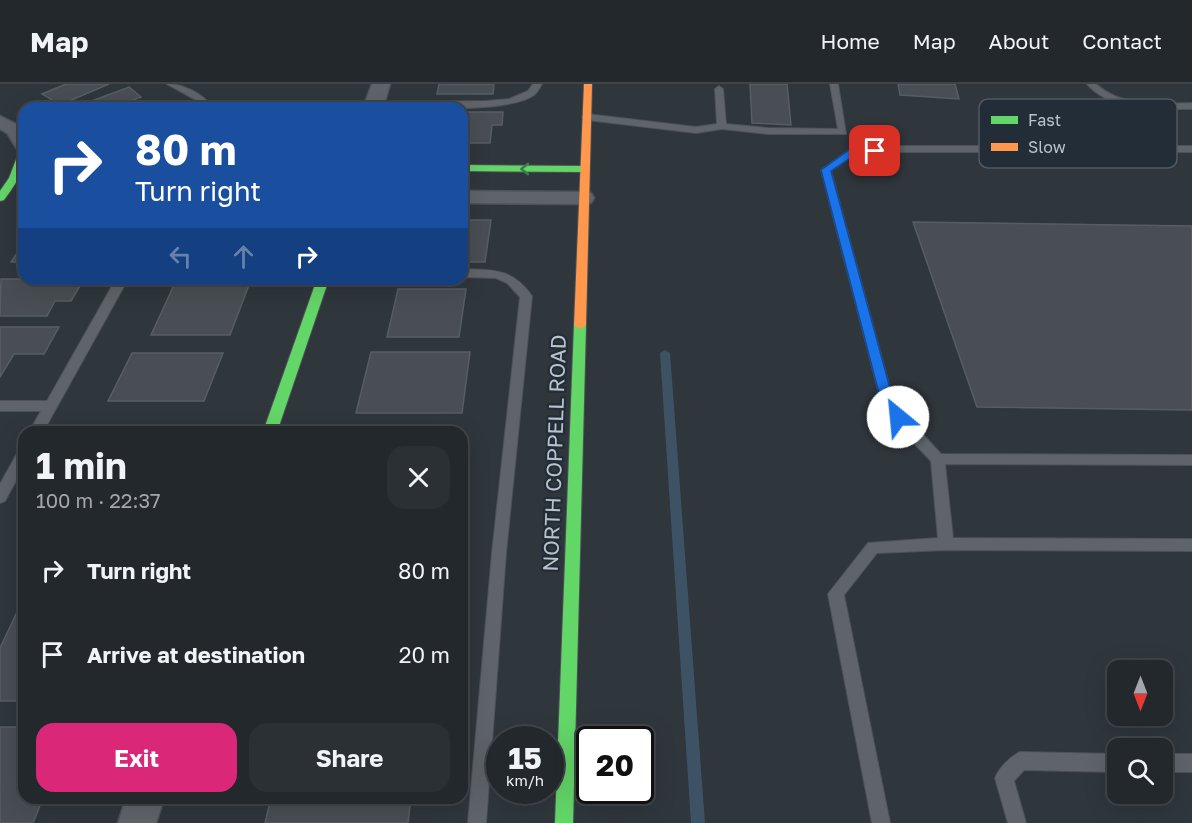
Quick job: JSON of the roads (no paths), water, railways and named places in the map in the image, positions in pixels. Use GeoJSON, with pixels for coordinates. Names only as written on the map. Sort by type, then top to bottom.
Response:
{"type":"FeatureCollection","features":[{"type":"Feature","properties":{"kind":"street"},"geometry":{"type":"LineString","coordinates":[[376,102],[381,84]]}},
{"type":"Feature","properties":{"kind":"street","name":"NORTH COPPELL ROAD"},"geometry":{"type":"LineString","coordinates":[[564,823],[588,84]]}},
{"type":"Feature","properties":{"kind":"street"},"geometry":{"type":"LineString","coordinates":[[0,122],[15,129],[18,134]]}},
{"type":"Feature","properties":{"kind":"street"},"geometry":{"type":"LineString","coordinates":[[0,198],[7,178],[18,161]]}},
{"type":"Feature","properties":{"kind":"street"},"geometry":{"type":"LineString","coordinates":[[468,168],[584,169]]}},
{"type":"Feature","properties":{"kind":"street"},"geometry":{"type":"LineString","coordinates":[[468,197],[583,198]]}},
{"type":"Feature","properties":{"kind":"street"},"geometry":{"type":"LineString","coordinates":[[272,426],[321,285]]}},
{"type":"Feature","properties":{"kind":"street"},"geometry":{"type":"LineString","coordinates":[[137,823],[143,804]]}},
{"type":"Feature","properties":{"kind":"lane"},"geometry":{"type":"LineString","coordinates":[[171,84],[203,102]]}},
{"type":"Feature","properties":{"kind":"lane"},"geometry":{"type":"LineString","coordinates":[[468,105],[511,101],[531,93],[538,84]]}},
{"type":"Feature","properties":{"kind":"lane"},"geometry":{"type":"LineString","coordinates":[[587,117],[696,130],[722,126],[768,131],[843,132],[834,84]]}},
{"type":"Feature","properties":{"kind":"lane"},"geometry":{"type":"LineString","coordinates":[[1091,84],[1113,99]]}},
{"type":"Feature","properties":{"kind":"lane"},"geometry":{"type":"LineString","coordinates":[[718,89],[722,126]]}},
{"type":"Feature","properties":{"kind":"lane"},"geometry":{"type":"LineString","coordinates":[[1177,106],[1192,106]]}},
{"type":"Feature","properties":{"kind":"lane"},"geometry":{"type":"LineString","coordinates":[[946,544],[938,459],[888,405],[826,170],[852,152],[898,149],[979,149]]}},
{"type":"Feature","properties":{"kind":"lane"},"geometry":{"type":"LineString","coordinates":[[468,273],[501,274],[513,280],[526,296],[498,553],[477,823]]}},
{"type":"Feature","properties":{"kind":"lane"},"geometry":{"type":"LineString","coordinates":[[39,426],[119,285]]}},
{"type":"Feature","properties":{"kind":"lane"},"geometry":{"type":"LineString","coordinates":[[0,406],[51,406]]}},
{"type":"Feature","properties":{"kind":"lane"},"geometry":{"type":"LineString","coordinates":[[938,459],[1192,460]]}},
{"type":"Feature","properties":{"kind":"lane"},"geometry":{"type":"LineString","coordinates":[[0,497],[18,465]]}},
{"type":"Feature","properties":{"kind":"lane"},"geometry":{"type":"LineString","coordinates":[[881,823],[836,594],[873,548],[946,544],[1192,545]]}},
{"type":"Feature","properties":{"kind":"lane"},"geometry":{"type":"LineString","coordinates":[[1017,823],[1004,778],[1020,761],[1107,763]]}},
{"type":"Feature","properties":{"kind":"lane"},"geometry":{"type":"LineString","coordinates":[[1173,763],[1192,764]]}},
{"type":"Feature","properties":{"kind":"waterway"},"geometry":{"type":"LineString","coordinates":[[665,353],[698,823]]}}]}
